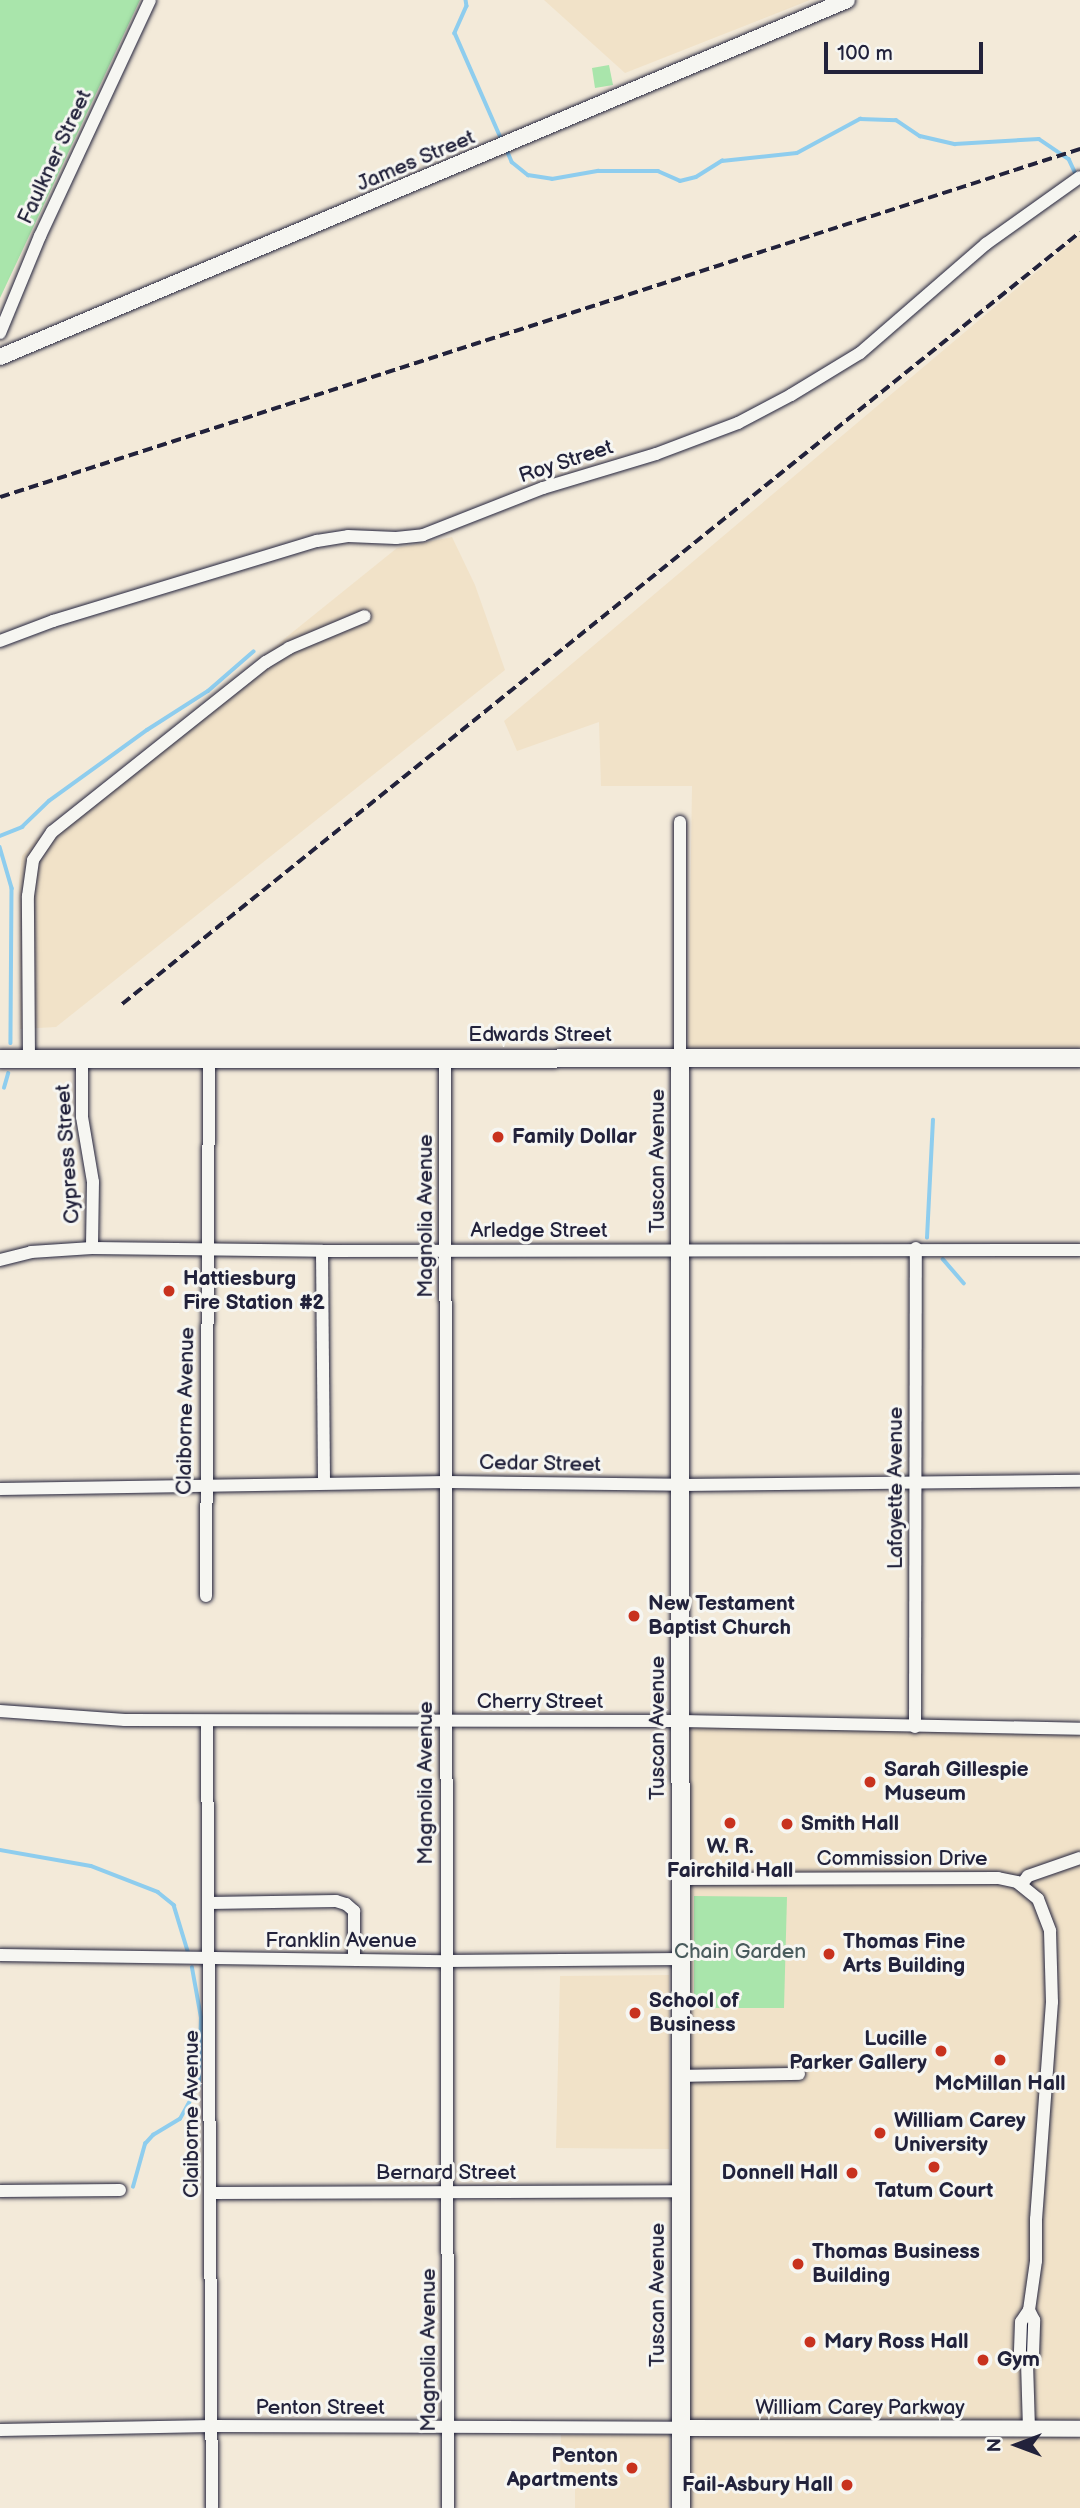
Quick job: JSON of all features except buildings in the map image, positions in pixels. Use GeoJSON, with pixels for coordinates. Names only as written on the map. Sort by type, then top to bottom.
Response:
{"type":"FeatureCollection","features":[{"type":"Feature","properties":{"kind":"main road","name":"Tuscan Avenue"},"geometry":{"type":"LineString","coordinates":[[680,1058],[681,2508]]}},
{"type":"Feature","properties":{"kind":"main road","name":"Edwards Street"},"geometry":{"type":"LineString","coordinates":[[0,1059],[1080,1058]]}},
{"type":"Feature","properties":{"kind":"street","name":"Faulkner Street"},"geometry":{"type":"LineString","coordinates":[[0,333],[40,236],[150,0]]}},
{"type":"Feature","properties":{"kind":"street","name":"James Street"},"geometry":{"type":"LineString","coordinates":[[0,357],[500,149],[847,0]]}},
{"type":"Feature","properties":{"kind":"street","name":"Roy Street"},"geometry":{"type":"LineString","coordinates":[[0,641],[53,621],[317,541],[348,536],[423,536],[543,488],[656,454],[738,423],[791,396],[860,353],[986,244],[1080,177]]}},
{"type":"Feature","properties":{"kind":"street"},"geometry":{"type":"LineString","coordinates":[[29,1059],[28,896],[33,860],[52,832],[266,662],[289,648],[365,616]]}},
{"type":"Feature","properties":{"kind":"street","name":"Tuscan Avenue"},"geometry":{"type":"LineString","coordinates":[[680,822],[680,1058]]}},
{"type":"Feature","properties":{"kind":"street","name":"Magnolia Avenue"},"geometry":{"type":"LineString","coordinates":[[445,1058],[448,2508]]}},
{"type":"Feature","properties":{"kind":"street","name":"Cypress Street"},"geometry":{"type":"LineString","coordinates":[[82,1059],[82,1109],[93,1182],[92,1248]]}},
{"type":"Feature","properties":{"kind":"street","name":"Claiborne Avenue"},"geometry":{"type":"LineString","coordinates":[[206,1596],[204,1486],[209,1059]]}},
{"type":"Feature","properties":{"kind":"street","name":"Arledge Street"},"geometry":{"type":"LineString","coordinates":[[0,1260],[31,1252],[92,1248],[322,1251],[916,1248],[1080,1250]]}},
{"type":"Feature","properties":{"kind":"street","name":"Lafayette Avenue"},"geometry":{"type":"LineString","coordinates":[[915,1727],[916,1248]]}},
{"type":"Feature","properties":{"kind":"street"},"geometry":{"type":"LineString","coordinates":[[322,1251],[324,1483]]}},
{"type":"Feature","properties":{"kind":"street","name":"Cedar Street"},"geometry":{"type":"LineString","coordinates":[[0,1489],[447,1482],[681,1485],[1080,1481]]}},
{"type":"Feature","properties":{"kind":"street","name":"Cherry Street"},"geometry":{"type":"LineString","coordinates":[[0,1711],[90,1718],[207,1721],[681,1721],[1080,1729]]}},
{"type":"Feature","properties":{"kind":"street","name":"Claiborne Avenue"},"geometry":{"type":"LineString","coordinates":[[207,1721],[212,2508]]}},
{"type":"Feature","properties":{"kind":"street"},"geometry":{"type":"LineString","coordinates":[[1028,2430],[1027,2361],[1020,2353],[1021,2322],[1028,2310],[1037,2261],[1036,2219],[1052,2002],[1052,1968],[1047,1919],[1038,1899],[1021,1885],[1028,1876],[1080,1857]]}},
{"type":"Feature","properties":{"kind":"street","name":"Commission Drive"},"geometry":{"type":"LineString","coordinates":[[681,1880],[998,1878],[1021,1885]]}},
{"type":"Feature","properties":{"kind":"street"},"geometry":{"type":"LineString","coordinates":[[209,1903],[336,1901],[354,1911],[354,1959]]}},
{"type":"Feature","properties":{"kind":"street","name":"Franklin Avenue"},"geometry":{"type":"LineString","coordinates":[[0,1955],[210,1960],[681,1959]]}},
{"type":"Feature","properties":{"kind":"street"},"geometry":{"type":"LineString","coordinates":[[680,2076],[799,2074]]}},
{"type":"Feature","properties":{"kind":"street"},"geometry":{"type":"LineString","coordinates":[[0,2190],[120,2190]]}},
{"type":"Feature","properties":{"kind":"street","name":"Bernard Street"},"geometry":{"type":"LineString","coordinates":[[212,2193],[681,2191]]}},
{"type":"Feature","properties":{"kind":"street","name":"Penton Street"},"geometry":{"type":"LineString","coordinates":[[0,2430],[212,2426],[681,2428]]}},
{"type":"Feature","properties":{"kind":"street","name":"William Carey Parkway"},"geometry":{"type":"LineString","coordinates":[[681,2428],[1080,2429]]}},
{"type":"Feature","properties":{"kind":"shaded area"},"geometry":{"type":"Polygon","coordinates":[[[544,0],[810,0],[625,73],[544,0]]]}},
{"type":"Feature","properties":{"kind":"shaded area"},"geometry":{"type":"Polygon","coordinates":[[[1080,235],[1080,1048],[688,1049],[692,786],[601,786],[599,722],[517,751],[504,721],[1080,235]]]}},
{"type":"Feature","properties":{"kind":"shaded area"},"geometry":{"type":"Polygon","coordinates":[[[452,537],[475,585],[505,670],[56,1027],[20,1029],[19,881],[22,856],[37,838],[397,548],[452,537]]]}},
{"type":"Feature","properties":{"kind":"shaded area","name":"William Carey University"},"geometry":{"type":"Polygon","coordinates":[[[681,1721],[1080,1730],[1080,2508],[681,2508],[681,1721]]]}},
{"type":"Feature","properties":{"kind":"shaded area"},"geometry":{"type":"Polygon","coordinates":[[[669,1975],[669,2149],[556,2148],[560,1976],[669,1975]]]}},
{"type":"Feature","properties":{"kind":"shaded area"},"geometry":{"type":"Polygon","coordinates":[[[561,2435],[669,2435],[669,2508],[575,2508],[575,2483],[560,2482],[561,2435]]]}},
{"type":"Feature","properties":{"kind":"green space"},"geometry":{"type":"Polygon","coordinates":[[[0,0],[140,0],[0,298],[0,0]]]}},
{"type":"Feature","properties":{"kind":"green space"},"geometry":{"type":"Polygon","coordinates":[[[609,65],[613,85],[595,88],[592,68],[609,65]]]}},
{"type":"Feature","properties":{"kind":"green space","name":"Chain Garden"},"geometry":{"type":"Polygon","coordinates":[[[694,1896],[787,1897],[784,2008],[694,2008],[694,1896]]]}},
{"type":"Feature","properties":{"kind":"waterway"},"geometry":{"type":"LineString","coordinates":[[466,0],[467,6],[455,33],[502,140]]}},
{"type":"Feature","properties":{"kind":"waterway"},"geometry":{"type":"LineString","coordinates":[[507,150],[512,162],[528,175],[552,179],[598,171],[658,171],[680,181],[696,177],[722,161],[797,153],[860,119],[896,120],[920,136],[955,144],[1039,139],[1069,159],[1077,176]]}},
{"type":"Feature","properties":{"kind":"waterway"},"geometry":{"type":"LineString","coordinates":[[0,836],[22,827],[49,801],[147,730],[208,691],[253,652]]}},
{"type":"Feature","properties":{"kind":"waterway"},"geometry":{"type":"LineString","coordinates":[[0,847],[12,888],[11,1043]]}},
{"type":"Feature","properties":{"kind":"waterway"},"geometry":{"type":"LineString","coordinates":[[4,1088],[8,1074]]}},
{"type":"Feature","properties":{"kind":"waterway"},"geometry":{"type":"LineString","coordinates":[[927,1238],[933,1120]]}},
{"type":"Feature","properties":{"kind":"waterway"},"geometry":{"type":"LineString","coordinates":[[943,1259],[964,1283]]}},
{"type":"Feature","properties":{"kind":"waterway"},"geometry":{"type":"LineString","coordinates":[[0,1850],[91,1866],[158,1892],[174,1905],[188,1951]]}},
{"type":"Feature","properties":{"kind":"waterway"},"geometry":{"type":"LineString","coordinates":[[133,2187],[145,2144],[153,2135],[180,2119],[199,2085],[201,2018],[192,1968]]}},
{"type":"Feature","properties":{"kind":"railway"},"geometry":{"type":"LineString","coordinates":[[0,497],[1080,149]]}},
{"type":"Feature","properties":{"kind":"railway"},"geometry":{"type":"LineString","coordinates":[[122,1004],[1080,232]]}},
{"type":"Feature","properties":{"kind":"place","name":"Family Dollar"},"geometry":{"type":"Point","coordinates":[498,1137]}},
{"type":"Feature","properties":{"kind":"place","name":"Hattiesburg Fire Station #2"},"geometry":{"type":"Point","coordinates":[169,1291]}},
{"type":"Feature","properties":{"kind":"place","name":"New Testament Baptist Church"},"geometry":{"type":"Point","coordinates":[634,1616]}},
{"type":"Feature","properties":{"kind":"place","name":"Sarah Gillespie Museum"},"geometry":{"type":"Point","coordinates":[870,1782]}},
{"type":"Feature","properties":{"kind":"place","name":"W. R. Fairchild Hall"},"geometry":{"type":"Point","coordinates":[730,1823]}},
{"type":"Feature","properties":{"kind":"place","name":"Smith Hall"},"geometry":{"type":"Point","coordinates":[787,1824]}},
{"type":"Feature","properties":{"kind":"place","name":"Thomas Fine Arts Building"},"geometry":{"type":"Point","coordinates":[829,1954]}},
{"type":"Feature","properties":{"kind":"place","name":"School of Business"},"geometry":{"type":"Point","coordinates":[635,2013]}},
{"type":"Feature","properties":{"kind":"place","name":"Lucille Parker Gallery"},"geometry":{"type":"Point","coordinates":[941,2051]}},
{"type":"Feature","properties":{"kind":"place","name":"McMillan Hall"},"geometry":{"type":"Point","coordinates":[1000,2060]}},
{"type":"Feature","properties":{"kind":"place","name":"William Carey University"},"geometry":{"type":"Point","coordinates":[880,2133]}},
{"type":"Feature","properties":{"kind":"place","name":"Tatum Court"},"geometry":{"type":"Point","coordinates":[934,2167]}},
{"type":"Feature","properties":{"kind":"place","name":"Donnell Hall"},"geometry":{"type":"Point","coordinates":[852,2173]}},
{"type":"Feature","properties":{"kind":"place","name":"Thomas Business Building"},"geometry":{"type":"Point","coordinates":[798,2264]}},
{"type":"Feature","properties":{"kind":"place","name":"Mary Ross Hall"},"geometry":{"type":"Point","coordinates":[810,2342]}},
{"type":"Feature","properties":{"kind":"place","name":"Gym"},"geometry":{"type":"Point","coordinates":[983,2360]}},
{"type":"Feature","properties":{"kind":"place","name":"Penton Apartments"},"geometry":{"type":"Point","coordinates":[632,2468]}},
{"type":"Feature","properties":{"kind":"place","name":"Fail-Asbury Hall"},"geometry":{"type":"Point","coordinates":[847,2485]}}]}
